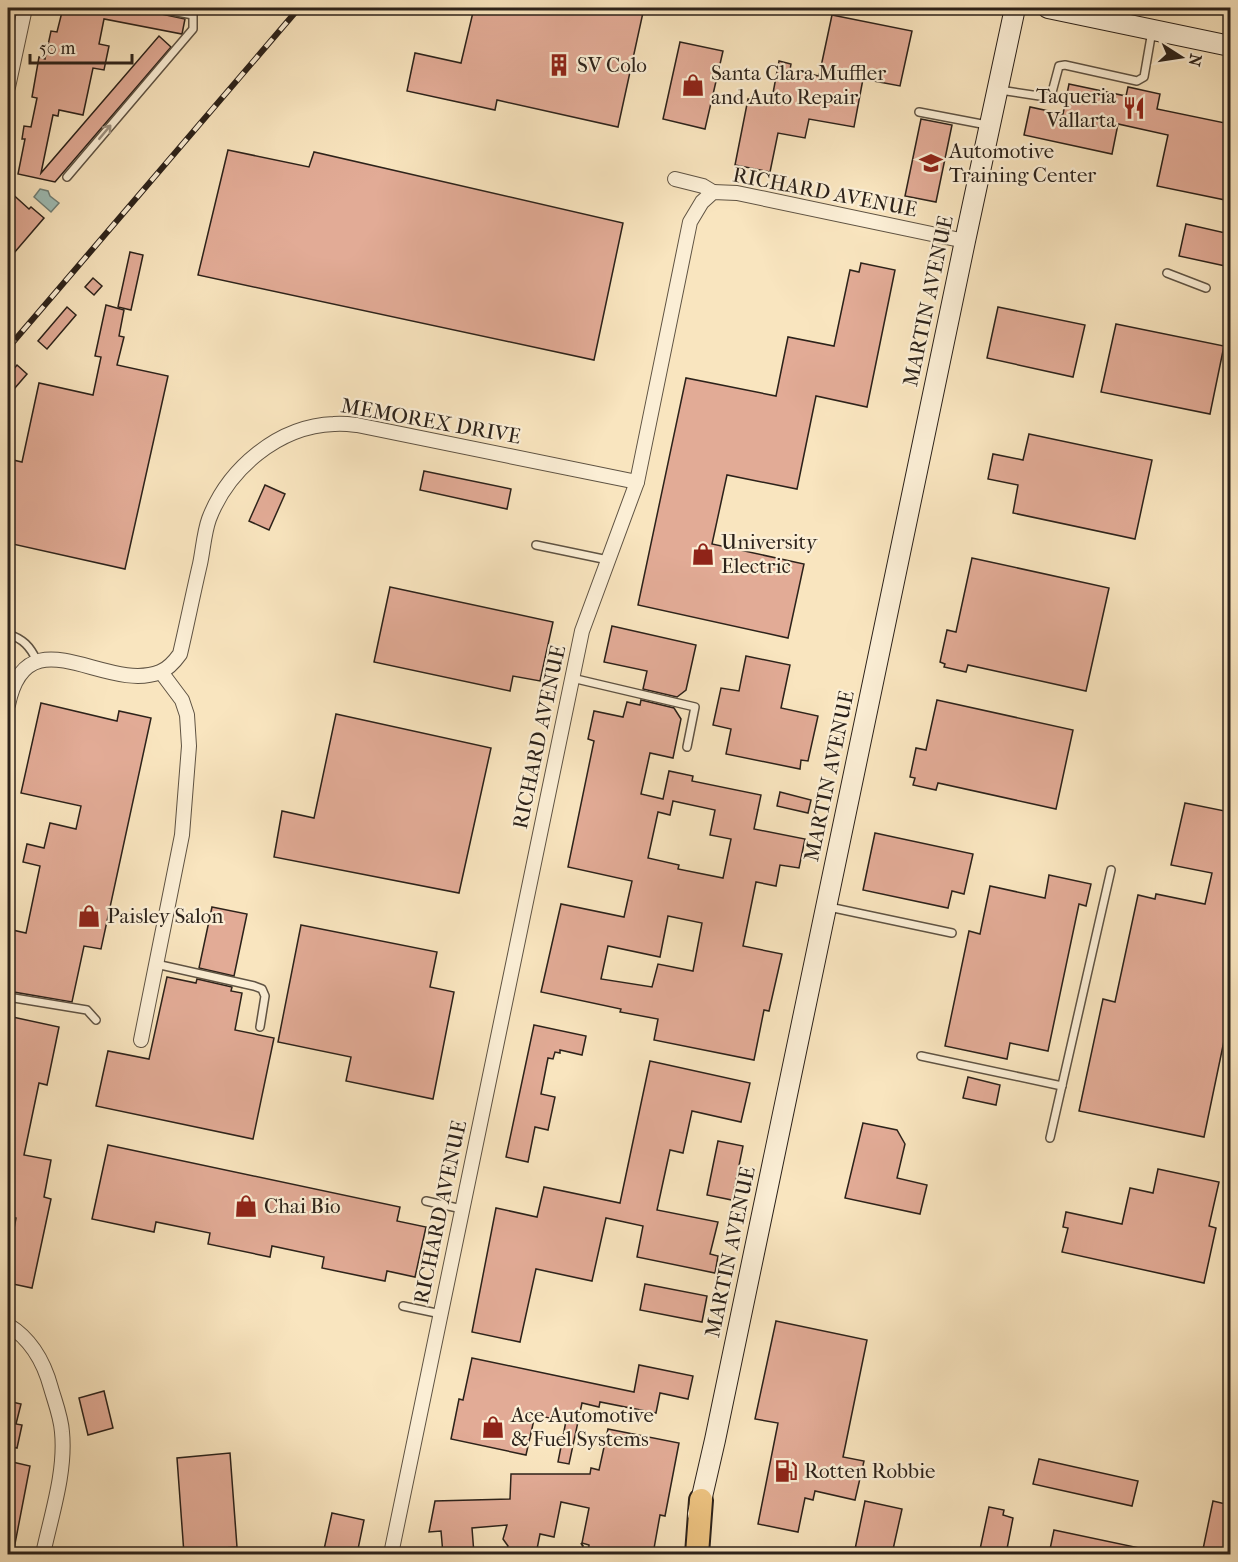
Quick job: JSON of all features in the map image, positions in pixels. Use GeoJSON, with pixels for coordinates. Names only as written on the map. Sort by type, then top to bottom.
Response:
{"type":"FeatureCollection","features":[{"type":"Feature","properties":{"kind":"main road"},"geometry":{"type":"LineString","coordinates":[[698,1554],[701,1500]]}},
{"type":"Feature","properties":{"kind":"street"},"geometry":{"type":"LineString","coordinates":[[8,87],[9,69],[26,8]]}},
{"type":"Feature","properties":{"kind":"street","name":"MARTIN AVENUE"},"geometry":{"type":"LineString","coordinates":[[687,1554],[701,1500],[1015,8]]}},
{"type":"Feature","properties":{"kind":"street"},"geometry":{"type":"LineString","coordinates":[[1048,8],[1230,46]]}},
{"type":"Feature","properties":{"kind":"street"},"geometry":{"type":"LineString","coordinates":[[675,179],[704,186],[713,192]]}},
{"type":"Feature","properties":{"kind":"street","name":"RICHARD AVENUE"},"geometry":{"type":"LineString","coordinates":[[391,1554],[582,631],[637,482],[690,222],[702,201],[713,192],[737,193],[965,241]]}},
{"type":"Feature","properties":{"kind":"street","name":"MEMOREX DRIVE"},"geometry":{"type":"LineString","coordinates":[[161,672],[180,654],[209,521],[220,497],[232,477],[244,465],[275,442],[293,434],[333,424],[357,425],[637,482]]}},
{"type":"Feature","properties":{"kind":"street"},"geometry":{"type":"LineString","coordinates":[[8,705],[11,687],[19,674],[29,663],[42,659],[65,661],[136,677],[161,672],[182,700],[188,715],[189,746],[182,835],[141,1040]]}},
{"type":"Feature","properties":{"kind":"street"},"geometry":{"type":"LineString","coordinates":[[8,1325],[31,1346],[42,1362],[62,1432],[62,1457],[44,1554]]}},
{"type":"Feature","properties":{"kind":"lane"},"geometry":{"type":"LineString","coordinates":[[67,177],[192,28],[194,15],[156,8]]}},
{"type":"Feature","properties":{"kind":"lane"},"geometry":{"type":"LineString","coordinates":[[998,89],[1052,96],[1059,66],[1065,64],[1137,81],[1144,77],[1153,30]]}},
{"type":"Feature","properties":{"kind":"lane"},"geometry":{"type":"LineString","coordinates":[[919,112],[990,125]]}},
{"type":"Feature","properties":{"kind":"lane"},"geometry":{"type":"LineString","coordinates":[[1167,273],[1206,288]]}},
{"type":"Feature","properties":{"kind":"lane"},"geometry":{"type":"LineString","coordinates":[[536,545],[608,560]]}},
{"type":"Feature","properties":{"kind":"lane"},"geometry":{"type":"LineString","coordinates":[[8,634],[20,638],[30,647],[37,661]]}},
{"type":"Feature","properties":{"kind":"lane"},"geometry":{"type":"LineString","coordinates":[[572,678],[695,707],[687,747]]}},
{"type":"Feature","properties":{"kind":"lane"},"geometry":{"type":"LineString","coordinates":[[1050,1138],[1111,870]]}},
{"type":"Feature","properties":{"kind":"lane"},"geometry":{"type":"LineString","coordinates":[[826,906],[952,933]]}},
{"type":"Feature","properties":{"kind":"lane"},"geometry":{"type":"LineString","coordinates":[[156,964],[254,986],[262,990],[265,996],[260,1027]]}},
{"type":"Feature","properties":{"kind":"lane"},"geometry":{"type":"LineString","coordinates":[[8,997],[87,1010],[96,1020]]}},
{"type":"Feature","properties":{"kind":"lane"},"geometry":{"type":"LineString","coordinates":[[921,1056],[1062,1086]]}},
{"type":"Feature","properties":{"kind":"lane"},"geometry":{"type":"LineString","coordinates":[[426,1201],[462,1209]]}},
{"type":"Feature","properties":{"kind":"lane"},"geometry":{"type":"LineString","coordinates":[[403,1306],[441,1314]]}},
{"type":"Feature","properties":{"kind":"path"},"geometry":{"type":"LineString","coordinates":[[581,1543],[584,1548],[583,1554]]}},
{"type":"Feature","properties":{"kind":"water"},"geometry":{"type":"Polygon","coordinates":[[[40,189],[48,191],[50,196],[59,203],[51,212],[34,197],[40,189]]]}},
{"type":"Feature","properties":{"kind":"building"},"geometry":{"type":"Polygon","coordinates":[[[63,8],[133,8],[185,19],[182,34],[104,19],[99,44],[109,46],[104,70],[93,68],[83,115],[59,110],[58,116],[53,115],[41,173],[159,36],[171,47],[55,182],[18,174],[25,139],[22,139],[24,126],[31,127],[37,98],[32,97],[39,57],[45,59],[51,31],[57,32],[63,8]]]}},
{"type":"Feature","properties":{"kind":"building","name":"SV Colo"},"geometry":{"type":"Polygon","coordinates":[[[474,8],[644,8],[618,127],[497,100],[495,110],[407,91],[415,53],[461,63],[474,8]]]}},
{"type":"Feature","properties":{"kind":"building"},"geometry":{"type":"Polygon","coordinates":[[[832,15],[912,31],[900,86],[863,79],[854,127],[809,119],[805,138],[778,133],[770,172],[735,165],[748,99],[771,104],[779,61],[791,64],[790,70],[819,76],[832,15]]]}},
{"type":"Feature","properties":{"kind":"building","name":"Santa Clara Muffler and Auto Repair"},"geometry":{"type":"Polygon","coordinates":[[[680,42],[723,51],[705,129],[663,119],[680,42]]]}},
{"type":"Feature","properties":{"kind":"building"},"geometry":{"type":"Polygon","coordinates":[[[1069,84],[1126,96],[1128,87],[1160,94],[1157,109],[1230,124],[1230,201],[1157,186],[1168,135],[1118,124],[1112,154],[1024,135],[1030,107],[1063,114],[1069,84]]]}},
{"type":"Feature","properties":{"kind":"building"},"geometry":{"type":"Polygon","coordinates":[[[921,119],[952,125],[936,202],[905,196],[921,119]]]}},
{"type":"Feature","properties":{"kind":"building"},"geometry":{"type":"Polygon","coordinates":[[[228,150],[309,167],[314,152],[623,223],[594,360],[198,275],[228,150]]]}},
{"type":"Feature","properties":{"kind":"building"},"geometry":{"type":"Polygon","coordinates":[[[8,190],[29,209],[31,207],[44,218],[8,260],[8,190]]]}},
{"type":"Feature","properties":{"kind":"building"},"geometry":{"type":"Polygon","coordinates":[[[1186,224],[1230,234],[1230,267],[1179,256],[1186,224]]]}},
{"type":"Feature","properties":{"kind":"building"},"geometry":{"type":"Polygon","coordinates":[[[130,252],[143,255],[131,310],[118,307],[130,252]]]}},
{"type":"Feature","properties":{"kind":"building"},"geometry":{"type":"Polygon","coordinates":[[[861,263],[895,270],[867,407],[816,396],[797,489],[727,475],[712,544],[804,564],[788,638],[638,605],[686,378],[776,396],[788,337],[834,346],[850,270],[859,272],[861,263]]]}},
{"type":"Feature","properties":{"kind":"building"},"geometry":{"type":"Polygon","coordinates":[[[93,278],[102,286],[94,295],[85,287],[93,278]]]}},
{"type":"Feature","properties":{"kind":"building"},"geometry":{"type":"Polygon","coordinates":[[[106,305],[124,310],[119,336],[124,337],[117,365],[168,376],[125,569],[8,543],[8,466],[11,467],[13,460],[22,462],[39,383],[93,395],[101,357],[95,356],[106,305]]]}},
{"type":"Feature","properties":{"kind":"building"},"geometry":{"type":"Polygon","coordinates":[[[67,307],[76,315],[47,349],[38,341],[67,307]]]}},
{"type":"Feature","properties":{"kind":"building"},"geometry":{"type":"Polygon","coordinates":[[[998,307],[1085,325],[1073,377],[987,358],[998,307]]]}},
{"type":"Feature","properties":{"kind":"building"},"geometry":{"type":"Polygon","coordinates":[[[1116,324],[1224,346],[1210,414],[1101,392],[1116,324]]]}},
{"type":"Feature","properties":{"kind":"building"},"geometry":{"type":"Polygon","coordinates":[[[17,365],[27,374],[8,396],[8,376],[17,365]]]}},
{"type":"Feature","properties":{"kind":"building"},"geometry":{"type":"Polygon","coordinates":[[[1029,434],[1152,460],[1135,539],[1013,513],[1018,485],[988,479],[993,454],[1023,460],[1029,434]]]}},
{"type":"Feature","properties":{"kind":"building"},"geometry":{"type":"Polygon","coordinates":[[[424,471],[511,489],[507,509],[420,490],[424,471]]]}},
{"type":"Feature","properties":{"kind":"building"},"geometry":{"type":"Polygon","coordinates":[[[265,485],[285,494],[269,530],[249,521],[265,485]]]}},
{"type":"Feature","properties":{"kind":"building"},"geometry":{"type":"Polygon","coordinates":[[[972,558],[1109,588],[1086,691],[968,665],[966,672],[944,667],[945,664],[940,662],[947,630],[956,632],[972,558]]]}},
{"type":"Feature","properties":{"kind":"building"},"geometry":{"type":"Polygon","coordinates":[[[390,587],[553,622],[540,681],[513,676],[510,691],[374,662],[390,587]]]}},
{"type":"Feature","properties":{"kind":"building"},"geometry":{"type":"Polygon","coordinates":[[[612,626],[696,645],[686,690],[677,697],[643,689],[647,671],[604,662],[612,626]]]}},
{"type":"Feature","properties":{"kind":"building"},"geometry":{"type":"Polygon","coordinates":[[[746,656],[790,665],[781,708],[818,716],[808,761],[801,760],[800,769],[726,754],[731,729],[713,725],[721,688],[739,691],[746,656]]]}},
{"type":"Feature","properties":{"kind":"building"},"geometry":{"type":"Polygon","coordinates":[[[641,700],[674,708],[681,719],[673,758],[650,753],[641,794],[663,799],[669,771],[693,776],[692,781],[761,795],[754,829],[805,839],[799,868],[780,865],[776,886],[756,882],[743,946],[782,954],[769,1011],[764,1010],[754,1060],[654,1040],[658,1019],[541,992],[561,904],[624,917],[632,881],[568,867],[594,741],[588,739],[594,711],[623,717],[627,702],[640,705],[641,700]],[[673,801],[670,815],[658,812],[648,858],[679,865],[678,869],[723,878],[731,839],[710,835],[715,810],[673,801]],[[668,916],[660,957],[608,946],[601,979],[652,987],[658,964],[693,971],[702,923],[668,916]]]}},
{"type":"Feature","properties":{"kind":"building"},"geometry":{"type":"Polygon","coordinates":[[[937,700],[1073,730],[1056,809],[938,783],[936,790],[913,785],[915,778],[910,777],[916,748],[926,750],[937,700]]]}},
{"type":"Feature","properties":{"kind":"building"},"geometry":{"type":"Polygon","coordinates":[[[41,703],[117,721],[119,711],[151,718],[101,949],[84,946],[72,1002],[8,991],[8,929],[26,933],[40,866],[23,862],[27,844],[44,848],[50,823],[76,829],[81,806],[21,793],[41,703]]]}},
{"type":"Feature","properties":{"kind":"building"},"geometry":{"type":"Polygon","coordinates":[[[336,714],[491,748],[459,893],[274,857],[282,811],[314,818],[336,714]]]}},
{"type":"Feature","properties":{"kind":"building"},"geometry":{"type":"Polygon","coordinates":[[[780,792],[811,800],[808,813],[777,806],[780,792]]]}},
{"type":"Feature","properties":{"kind":"building"},"geometry":{"type":"Polygon","coordinates":[[[1185,803],[1230,812],[1230,1012],[1204,1137],[1079,1111],[1103,999],[1115,1002],[1138,895],[1155,899],[1156,894],[1205,904],[1212,873],[1171,865],[1185,803]]]}},
{"type":"Feature","properties":{"kind":"building"},"geometry":{"type":"Polygon","coordinates":[[[875,833],[973,854],[964,894],[952,891],[948,908],[863,890],[875,833]]]}},
{"type":"Feature","properties":{"kind":"building"},"geometry":{"type":"Polygon","coordinates":[[[1049,875],[1091,884],[1086,906],[1079,904],[1048,1051],[1010,1043],[1007,1059],[945,1046],[969,931],[980,934],[990,886],[1045,898],[1049,875]]]}},
{"type":"Feature","properties":{"kind":"building"},"geometry":{"type":"Polygon","coordinates":[[[212,907],[247,914],[234,976],[199,968],[212,907]]]}},
{"type":"Feature","properties":{"kind":"building"},"geometry":{"type":"Polygon","coordinates":[[[301,925],[437,952],[430,987],[454,992],[433,1099],[346,1081],[351,1057],[278,1042],[301,925]]]}},
{"type":"Feature","properties":{"kind":"building"},"geometry":{"type":"Polygon","coordinates":[[[167,977],[196,983],[197,979],[232,987],[231,991],[242,993],[235,1030],[274,1038],[253,1139],[96,1106],[108,1051],[149,1059],[167,977]]]}},
{"type":"Feature","properties":{"kind":"building"},"geometry":{"type":"Polygon","coordinates":[[[8,1016],[59,1027],[47,1085],[39,1083],[24,1155],[51,1160],[44,1197],[51,1199],[32,1288],[8,1283],[8,1260],[16,1218],[8,1216],[8,1016]]]}},
{"type":"Feature","properties":{"kind":"building"},"geometry":{"type":"Polygon","coordinates":[[[534,1025],[586,1036],[582,1055],[560,1050],[560,1053],[555,1052],[553,1059],[548,1058],[541,1094],[555,1097],[548,1130],[535,1127],[528,1162],[506,1157],[534,1025]]]}},
{"type":"Feature","properties":{"kind":"building"},"geometry":{"type":"Polygon","coordinates":[[[650,1061],[750,1083],[741,1122],[692,1111],[683,1153],[670,1150],[657,1210],[718,1222],[710,1254],[718,1256],[715,1273],[637,1257],[643,1226],[606,1218],[592,1281],[536,1269],[520,1342],[472,1332],[496,1208],[537,1217],[544,1187],[620,1203],[650,1061]]]}},
{"type":"Feature","properties":{"kind":"building"},"geometry":{"type":"Polygon","coordinates":[[[968,1077],[1000,1085],[996,1105],[963,1098],[968,1077]]]}},
{"type":"Feature","properties":{"kind":"building"},"geometry":{"type":"Polygon","coordinates":[[[863,1123],[897,1130],[905,1144],[897,1178],[927,1185],[920,1214],[845,1198],[863,1123]]]}},
{"type":"Feature","properties":{"kind":"building"},"geometry":{"type":"Polygon","coordinates":[[[718,1141],[743,1146],[732,1200],[707,1195],[718,1141]]]}},
{"type":"Feature","properties":{"kind":"building"},"geometry":{"type":"Polygon","coordinates":[[[108,1145],[400,1207],[397,1221],[426,1227],[415,1277],[387,1271],[385,1281],[322,1268],[324,1257],[272,1246],[270,1257],[208,1244],[210,1233],[156,1222],[154,1232],[92,1219],[108,1145]]]}},
{"type":"Feature","properties":{"kind":"building"},"geometry":{"type":"Polygon","coordinates":[[[1158,1169],[1219,1182],[1209,1226],[1216,1228],[1204,1283],[1062,1252],[1068,1228],[1063,1227],[1066,1212],[1122,1224],[1130,1188],[1153,1193],[1158,1169]]]}},
{"type":"Feature","properties":{"kind":"building"},"geometry":{"type":"Polygon","coordinates":[[[645,1284],[707,1296],[702,1322],[640,1310],[645,1284]]]}},
{"type":"Feature","properties":{"kind":"building"},"geometry":{"type":"Polygon","coordinates":[[[776,1321],[867,1340],[843,1457],[864,1461],[855,1500],[815,1491],[813,1500],[805,1498],[798,1532],[758,1524],[778,1423],[755,1419],[776,1321]]]}},
{"type":"Feature","properties":{"kind":"building"},"geometry":{"type":"Polygon","coordinates":[[[472,1358],[634,1392],[639,1365],[693,1376],[688,1399],[660,1393],[656,1413],[600,1402],[599,1407],[582,1403],[569,1464],[558,1462],[566,1421],[535,1415],[526,1455],[451,1439],[459,1399],[463,1400],[472,1358]]]}},
{"type":"Feature","properties":{"kind":"building"},"geometry":{"type":"Polygon","coordinates":[[[104,1391],[113,1428],[88,1435],[79,1398],[104,1391]]]}},
{"type":"Feature","properties":{"kind":"building"},"geometry":{"type":"Polygon","coordinates":[[[8,1401],[21,1404],[16,1424],[22,1425],[17,1448],[8,1446],[8,1401]]]}},
{"type":"Feature","properties":{"kind":"building"},"geometry":{"type":"Polygon","coordinates":[[[608,1429],[679,1443],[665,1516],[660,1515],[653,1554],[588,1554],[589,1545],[582,1543],[589,1508],[561,1502],[554,1537],[540,1534],[536,1554],[506,1554],[508,1546],[503,1539],[507,1525],[472,1528],[474,1554],[443,1554],[441,1531],[429,1532],[435,1501],[510,1499],[511,1474],[590,1474],[591,1468],[599,1470],[608,1429]]]}},
{"type":"Feature","properties":{"kind":"building"},"geometry":{"type":"Polygon","coordinates":[[[230,1453],[237,1547],[225,1548],[226,1554],[184,1554],[177,1458],[230,1453]]]}},
{"type":"Feature","properties":{"kind":"building"},"geometry":{"type":"Polygon","coordinates":[[[1039,1459],[1138,1481],[1132,1506],[1033,1484],[1039,1459]]]}},
{"type":"Feature","properties":{"kind":"building"},"geometry":{"type":"Polygon","coordinates":[[[8,1461],[30,1466],[13,1554],[8,1554],[8,1461]]]}},
{"type":"Feature","properties":{"kind":"building"},"geometry":{"type":"Polygon","coordinates":[[[865,1501],[902,1509],[892,1554],[854,1554],[865,1501]]]}},
{"type":"Feature","properties":{"kind":"building"},"geometry":{"type":"Polygon","coordinates":[[[1213,1501],[1230,1505],[1230,1554],[1202,1554],[1213,1501]]]}},
{"type":"Feature","properties":{"kind":"building"},"geometry":{"type":"Polygon","coordinates":[[[989,1507],[1004,1510],[1003,1515],[1013,1518],[1006,1554],[979,1554],[989,1507]]]}},
{"type":"Feature","properties":{"kind":"building"},"geometry":{"type":"Polygon","coordinates":[[[332,1513],[364,1520],[357,1554],[323,1554],[332,1513]]]}},
{"type":"Feature","properties":{"kind":"building"},"geometry":{"type":"Polygon","coordinates":[[[1054,1530],[1149,1550],[1149,1554],[1049,1554],[1054,1530]]]}},
{"type":"Feature","properties":{"kind":"railway"},"geometry":{"type":"LineString","coordinates":[[8,348],[299,8]]}},
{"type":"Feature","properties":{"kind":"place","name":"SV Colo"},"geometry":{"type":"Point","coordinates":[559,65]}},
{"type":"Feature","properties":{"kind":"place","name":"Santa Clara Muffler and Auto Repair"},"geometry":{"type":"Point","coordinates":[693,85]}},
{"type":"Feature","properties":{"kind":"place","name":"Taqueria Vallarta"},"geometry":{"type":"Point","coordinates":[1134,108]}},
{"type":"Feature","properties":{"kind":"place","name":"Automotive Training Center"},"geometry":{"type":"Point","coordinates":[931,163]}},
{"type":"Feature","properties":{"kind":"place","name":"University Electric"},"geometry":{"type":"Point","coordinates":[703,554]}},
{"type":"Feature","properties":{"kind":"place","name":"Paisley Salon"},"geometry":{"type":"Point","coordinates":[89,916]}},
{"type":"Feature","properties":{"kind":"place","name":"Chai Bio"},"geometry":{"type":"Point","coordinates":[246,1206]}},
{"type":"Feature","properties":{"kind":"place","name":"Ace Automotive & Fuel Systems"},"geometry":{"type":"Point","coordinates":[493,1427]}},
{"type":"Feature","properties":{"kind":"place","name":"Rotten Robbie"},"geometry":{"type":"Point","coordinates":[786,1471]}}]}
